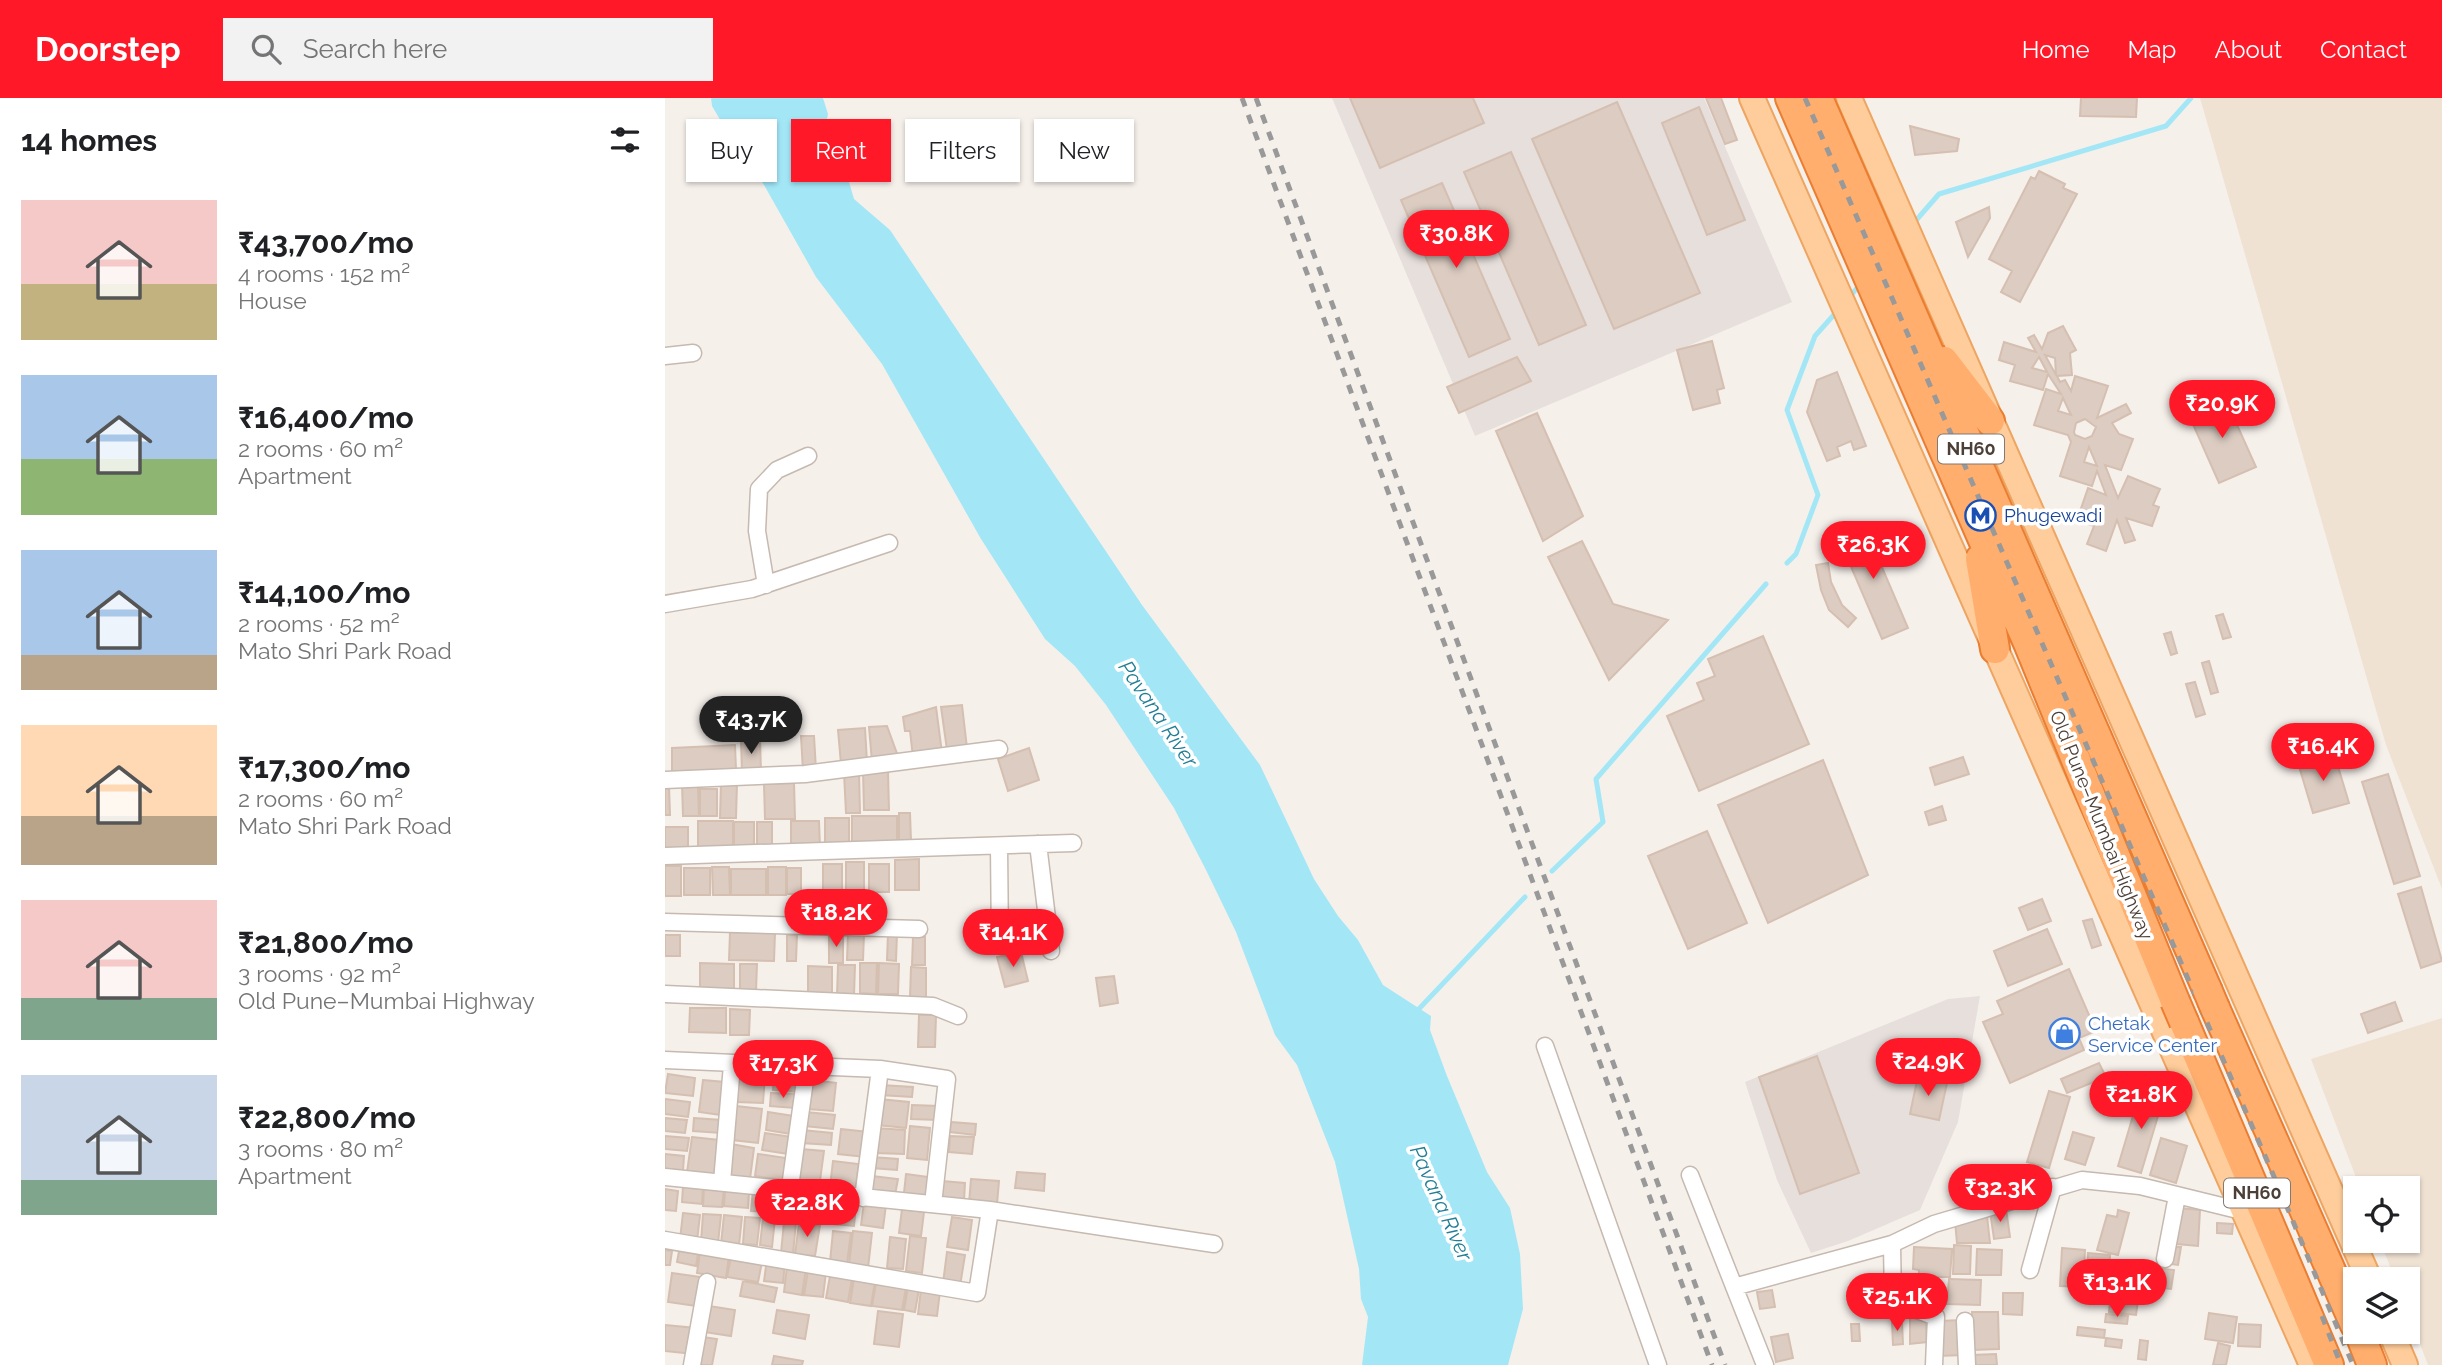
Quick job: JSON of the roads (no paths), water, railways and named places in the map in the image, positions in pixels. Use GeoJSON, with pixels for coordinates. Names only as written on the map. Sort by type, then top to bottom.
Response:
{"type":"FeatureCollection","features":[{"type":"Feature","properties":{"kind":"highway","name":"Old Pune–Mumbai Highway"},"geometry":{"type":"LineString","coordinates":[[1790,98],[1974,518],[2173,1014],[2329,1365]]}},
{"type":"Feature","properties":{"kind":"highway","name":"Old Pune–Mumbai Highway"},"geometry":{"type":"LineString","coordinates":[[1818,98],[2343,1298]]}},
{"type":"Feature","properties":{"kind":"highway"},"geometry":{"type":"LineString","coordinates":[[1917,325],[1990,421]]}},
{"type":"Feature","properties":{"kind":"highway"},"geometry":{"type":"LineString","coordinates":[[1974,518],[1995,649]]}},
{"type":"Feature","properties":{"kind":"highway"},"geometry":{"type":"LineString","coordinates":[[2363,1344],[2372,1365]]}},
{"type":"Feature","properties":{"kind":"main road"},"geometry":{"type":"LineString","coordinates":[[1752,98],[1995,649],[2173,1014],[2246,1212],[2312,1365]]}},
{"type":"Feature","properties":{"kind":"main road"},"geometry":{"type":"LineString","coordinates":[[1849,98],[2363,1267]]}},
{"type":"Feature","properties":{"kind":"main road"},"geometry":{"type":"LineString","coordinates":[[2173,1014],[2238,985]]}},
{"type":"Feature","properties":{"kind":"main road"},"geometry":{"type":"LineString","coordinates":[[2396,1344],[2405,1365]]}},
{"type":"Feature","properties":{"kind":"street"},"geometry":{"type":"LineString","coordinates":[[665,356],[693,353]]}},
{"type":"Feature","properties":{"kind":"street"},"geometry":{"type":"LineString","coordinates":[[765,585],[757,531],[759,489],[777,470],[808,456]]}},
{"type":"Feature","properties":{"kind":"street"},"geometry":{"type":"LineString","coordinates":[[665,604],[765,585],[889,542]]}},
{"type":"Feature","properties":{"kind":"street"},"geometry":{"type":"LineString","coordinates":[[665,780],[805,774],[999,749]]}},
{"type":"Feature","properties":{"kind":"street"},"geometry":{"type":"LineString","coordinates":[[665,856],[1073,843]]}},
{"type":"Feature","properties":{"kind":"street"},"geometry":{"type":"LineString","coordinates":[[1038,844],[1051,951]]}},
{"type":"Feature","properties":{"kind":"street"},"geometry":{"type":"LineString","coordinates":[[999,846],[1000,945]]}},
{"type":"Feature","properties":{"kind":"street"},"geometry":{"type":"LineString","coordinates":[[665,922],[919,929]]}},
{"type":"Feature","properties":{"kind":"street"},"geometry":{"type":"LineString","coordinates":[[665,994],[933,1006],[958,1016]]}},
{"type":"Feature","properties":{"kind":"street"},"geometry":{"type":"LineString","coordinates":[[1545,1046],[1658,1365]]}},
{"type":"Feature","properties":{"kind":"street"},"geometry":{"type":"LineString","coordinates":[[665,1060],[732,1065],[880,1069],[947,1079],[933,1204]]}},
{"type":"Feature","properties":{"kind":"street"},"geometry":{"type":"LineString","coordinates":[[722,1182],[732,1065]]}},
{"type":"Feature","properties":{"kind":"street"},"geometry":{"type":"LineString","coordinates":[[790,1187],[807,1066]]}},
{"type":"Feature","properties":{"kind":"street"},"geometry":{"type":"LineString","coordinates":[[863,1198],[880,1069]]}},
{"type":"Feature","properties":{"kind":"street"},"geometry":{"type":"LineString","coordinates":[[1690,1175],[1765,1365]]}},
{"type":"Feature","properties":{"kind":"street"},"geometry":{"type":"LineString","coordinates":[[665,1177],[790,1187],[863,1198],[990,1210],[1214,1244]]}},
{"type":"Feature","properties":{"kind":"street"},"geometry":{"type":"LineString","coordinates":[[1734,1287],[1892,1244],[1934,1224],[2082,1180],[2113,1182],[2246,1212]]}},
{"type":"Feature","properties":{"kind":"street"},"geometry":{"type":"LineString","coordinates":[[2030,1270],[2053,1187]]}},
{"type":"Feature","properties":{"kind":"street"},"geometry":{"type":"LineString","coordinates":[[2165,1259],[2177,1196]]}},
{"type":"Feature","properties":{"kind":"street"},"geometry":{"type":"LineString","coordinates":[[665,1240],[977,1293],[990,1210]]}},
{"type":"Feature","properties":{"kind":"street"},"geometry":{"type":"LineString","coordinates":[[1892,1244],[1893,1301],[1936,1317],[1934,1365]]}},
{"type":"Feature","properties":{"kind":"street"},"geometry":{"type":"LineString","coordinates":[[692,1365],[707,1282]]}},
{"type":"Feature","properties":{"kind":"street"},"geometry":{"type":"LineString","coordinates":[[1965,1321],[1967,1365]]}},
{"type":"Feature","properties":{"kind":"water","name":"Pavana River"},"geometry":{"type":"Polygon","coordinates":[[[711,98],[823,98],[827,119],[791,119],[791,182],[849,182],[854,199],[890,230],[1142,605],[1260,765],[1314,879],[1338,916],[1358,940],[1383,985],[1431,1016],[1430,1030],[1447,1076],[1487,1172],[1510,1208],[1520,1254],[1523,1309],[1508,1365],[1362,1365],[1368,1317],[1361,1299],[1359,1269],[1335,1162],[1297,1065],[1275,1035],[1236,932],[1174,808],[1106,705],[1075,666],[1045,639],[981,539],[882,364],[816,277],[762,182],[777,182],[777,119],[720,119],[712,106],[711,98]]]}},
{"type":"Feature","properties":{"kind":"waterway"},"geometry":{"type":"LineString","coordinates":[[1912,225],[1939,194],[2166,126],[2191,98]]}},
{"type":"Feature","properties":{"kind":"waterway"},"geometry":{"type":"LineString","coordinates":[[1848,299],[1862,282]]}},
{"type":"Feature","properties":{"kind":"waterway"},"geometry":{"type":"LineString","coordinates":[[1787,563],[1796,554],[1818,495],[1787,410],[1815,336],[1839,309]]}},
{"type":"Feature","properties":{"kind":"waterway"},"geometry":{"type":"LineString","coordinates":[[1552,871],[1603,822],[1596,779],[1766,584]]}},
{"type":"Feature","properties":{"kind":"waterway"},"geometry":{"type":"LineString","coordinates":[[1416,1012],[1525,897]]}},
{"type":"Feature","properties":{"kind":"railway"},"geometry":{"type":"LineString","coordinates":[[1242,98],[1712,1365]]}},
{"type":"Feature","properties":{"kind":"railway"},"geometry":{"type":"LineString","coordinates":[[1256,98],[1725,1365]]}},
{"type":"Feature","properties":{"kind":"railway"},"geometry":{"type":"LineString","coordinates":[[1805,98],[2282,1195],[2353,1365]]}},
{"type":"Feature","properties":{"kind":"railway"},"geometry":{"type":"LineString","coordinates":[[2322,1316],[2341,1365]]}},
{"type":"Feature","properties":{"kind":"place","name":"Phugewadi"},"geometry":{"type":"Point","coordinates":[1981,515]}},
{"type":"Feature","properties":{"kind":"place","name":"Chetak Service Center"},"geometry":{"type":"Point","coordinates":[2065,1034]}}]}
